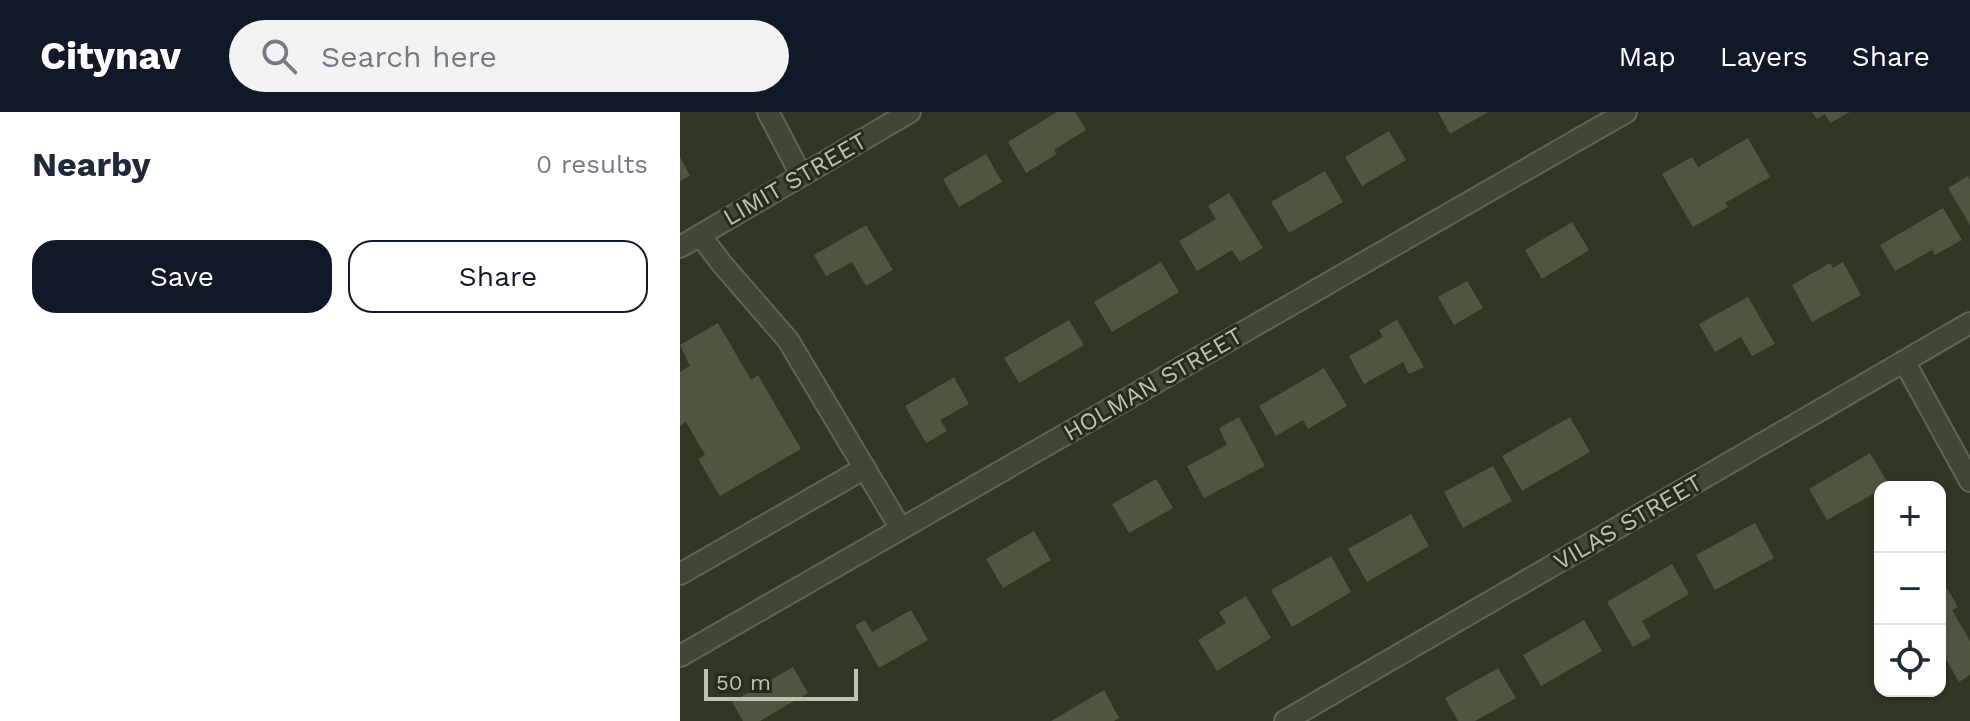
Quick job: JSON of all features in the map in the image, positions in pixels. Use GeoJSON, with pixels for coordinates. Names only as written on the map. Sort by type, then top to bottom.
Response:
{"type":"FeatureCollection","features":[{"type":"Feature","properties":{"kind":"street"},"geometry":{"type":"LineString","coordinates":[[768,112],[801,175]]}},
{"type":"Feature","properties":{"kind":"street","name":"LIMIT STREET"},"geometry":{"type":"LineString","coordinates":[[680,247],[910,112]]}},
{"type":"Feature","properties":{"kind":"street","name":"HOLMAN STREET"},"geometry":{"type":"LineString","coordinates":[[680,656],[1626,112]]}},
{"type":"Feature","properties":{"kind":"street"},"geometry":{"type":"LineString","coordinates":[[700,235],[788,340],[901,529]]}},
{"type":"Feature","properties":{"kind":"street","name":"VILAS STREET"},"geometry":{"type":"LineString","coordinates":[[1285,721],[1970,323]]}},
{"type":"Feature","properties":{"kind":"street"},"geometry":{"type":"LineString","coordinates":[[1904,361],[1970,481]]}},
{"type":"Feature","properties":{"kind":"street"},"geometry":{"type":"LineString","coordinates":[[680,574],[865,468]]}},
{"type":"Feature","properties":{"kind":"building"},"geometry":{"type":"Polygon","coordinates":[[[1057,112],[1075,112],[1086,130],[1054,150],[1057,154],[1026,173],[1008,142],[1057,112]]]}},
{"type":"Feature","properties":{"kind":"building"},"geometry":{"type":"Polygon","coordinates":[[[1438,112],[1488,112],[1450,134],[1438,112]]]}},
{"type":"Feature","properties":{"kind":"building"},"geometry":{"type":"Polygon","coordinates":[[[1812,112],[1850,112],[1830,123],[1825,114],[1817,119],[1812,112]]]}},
{"type":"Feature","properties":{"kind":"building"},"geometry":{"type":"Polygon","coordinates":[[[1389,131],[1406,160],[1362,186],[1345,157],[1389,131]]]}},
{"type":"Feature","properties":{"kind":"building"},"geometry":{"type":"Polygon","coordinates":[[[1748,138],[1770,177],[1725,203],[1728,207],[1693,227],[1662,174],[1692,157],[1698,167],[1748,138]]]}},
{"type":"Feature","properties":{"kind":"building"},"geometry":{"type":"Polygon","coordinates":[[[986,154],[1002,182],[959,207],[943,179],[986,154]]]}},
{"type":"Feature","properties":{"kind":"building"},"geometry":{"type":"Polygon","coordinates":[[[680,157],[690,176],[680,181],[680,157]]]}},
{"type":"Feature","properties":{"kind":"building"},"geometry":{"type":"Polygon","coordinates":[[[1325,171],[1343,202],[1289,233],[1271,202],[1325,171]]]}},
{"type":"Feature","properties":{"kind":"building"},"geometry":{"type":"Polygon","coordinates":[[[1968,176],[1970,180],[1970,225],[1948,188],[1968,176]]]}},
{"type":"Feature","properties":{"kind":"building"},"geometry":{"type":"Polygon","coordinates":[[[1229,193],[1263,248],[1240,262],[1232,250],[1197,271],[1179,241],[1216,219],[1208,206],[1229,193]]]}},
{"type":"Feature","properties":{"kind":"building"},"geometry":{"type":"Polygon","coordinates":[[[1943,208],[1962,240],[1935,255],[1932,250],[1895,271],[1880,245],[1943,208]]]}},
{"type":"Feature","properties":{"kind":"building"},"geometry":{"type":"Polygon","coordinates":[[[1572,222],[1589,250],[1542,279],[1525,250],[1572,222]]]}},
{"type":"Feature","properties":{"kind":"building"},"geometry":{"type":"Polygon","coordinates":[[[866,225],[893,270],[866,286],[852,262],[826,276],[814,255],[866,225]]]}},
{"type":"Feature","properties":{"kind":"building"},"geometry":{"type":"Polygon","coordinates":[[[1161,262],[1179,292],[1112,332],[1094,302],[1161,262]]]}},
{"type":"Feature","properties":{"kind":"building"},"geometry":{"type":"Polygon","coordinates":[[[1843,262],[1861,295],[1812,322],[1792,285],[1830,263],[1833,268],[1843,262]]]}},
{"type":"Feature","properties":{"kind":"building"},"geometry":{"type":"Polygon","coordinates":[[[1467,281],[1483,308],[1454,325],[1438,297],[1467,281]]]}},
{"type":"Feature","properties":{"kind":"building"},"geometry":{"type":"Polygon","coordinates":[[[1748,297],[1775,344],[1752,356],[1741,337],[1715,352],[1699,324],[1748,297]]]}},
{"type":"Feature","properties":{"kind":"building"},"geometry":{"type":"Polygon","coordinates":[[[1069,320],[1084,345],[1019,383],[1004,358],[1069,320]]]}},
{"type":"Feature","properties":{"kind":"building"},"geometry":{"type":"Polygon","coordinates":[[[1397,320],[1424,367],[1409,374],[1403,362],[1364,384],[1349,356],[1383,337],[1379,330],[1397,320]]]}},
{"type":"Feature","properties":{"kind":"building"},"geometry":{"type":"Polygon","coordinates":[[[718,323],[751,380],[758,375],[801,449],[720,496],[698,459],[705,455],[686,422],[680,426],[680,372],[690,366],[680,345],[718,323]]]}},
{"type":"Feature","properties":{"kind":"building"},"geometry":{"type":"Polygon","coordinates":[[[1324,368],[1347,406],[1308,429],[1303,420],[1276,436],[1259,406],[1324,368]]]}},
{"type":"Feature","properties":{"kind":"building"},"geometry":{"type":"Polygon","coordinates":[[[954,377],[969,404],[940,420],[947,431],[926,443],[905,406],[954,377]]]}},
{"type":"Feature","properties":{"kind":"building"},"geometry":{"type":"Polygon","coordinates":[[[1239,417],[1265,466],[1204,498],[1187,466],[1227,445],[1219,428],[1239,417]]]}},
{"type":"Feature","properties":{"kind":"building"},"geometry":{"type":"Polygon","coordinates":[[[1570,417],[1590,452],[1522,491],[1502,456],[1570,417]]]}},
{"type":"Feature","properties":{"kind":"building"},"geometry":{"type":"Polygon","coordinates":[[[1870,453],[1887,481],[1874,481],[1874,493],[1827,520],[1809,489],[1870,453]]]}},
{"type":"Feature","properties":{"kind":"building"},"geometry":{"type":"Polygon","coordinates":[[[1493,466],[1512,501],[1463,528],[1444,492],[1493,466]]]}},
{"type":"Feature","properties":{"kind":"building"},"geometry":{"type":"Polygon","coordinates":[[[1156,479],[1173,508],[1129,533],[1112,504],[1156,479]]]}},
{"type":"Feature","properties":{"kind":"building"},"geometry":{"type":"Polygon","coordinates":[[[1411,514],[1429,546],[1367,582],[1348,549],[1411,514]]]}},
{"type":"Feature","properties":{"kind":"building"},"geometry":{"type":"Polygon","coordinates":[[[1755,523],[1774,558],[1715,590],[1696,555],[1755,523]]]}},
{"type":"Feature","properties":{"kind":"building"},"geometry":{"type":"Polygon","coordinates":[[[1034,531],[1051,560],[1003,588],[986,559],[1034,531]]]}},
{"type":"Feature","properties":{"kind":"building"},"geometry":{"type":"Polygon","coordinates":[[[1331,556],[1351,592],[1292,627],[1271,590],[1331,556]]]}},
{"type":"Feature","properties":{"kind":"building"},"geometry":{"type":"Polygon","coordinates":[[[1672,564],[1689,594],[1642,621],[1651,637],[1633,647],[1607,602],[1672,564]]]}},
{"type":"Feature","properties":{"kind":"building"},"geometry":{"type":"Polygon","coordinates":[[[1946,589],[1958,607],[1952,610],[1970,641],[1970,675],[1959,682],[1946,659],[1946,589]]]}},
{"type":"Feature","properties":{"kind":"building"},"geometry":{"type":"Polygon","coordinates":[[[1246,596],[1271,638],[1217,671],[1198,640],[1226,623],[1219,612],[1246,596]]]}},
{"type":"Feature","properties":{"kind":"building"},"geometry":{"type":"Polygon","coordinates":[[[911,610],[928,640],[879,668],[855,625],[865,620],[872,632],[911,610]]]}},
{"type":"Feature","properties":{"kind":"building"},"geometry":{"type":"Polygon","coordinates":[[[1584,620],[1602,651],[1541,686],[1523,655],[1584,620]]]}},
{"type":"Feature","properties":{"kind":"building"},"geometry":{"type":"Polygon","coordinates":[[[793,667],[808,693],[760,721],[743,721],[732,702],[793,667]]]}},
{"type":"Feature","properties":{"kind":"building"},"geometry":{"type":"Polygon","coordinates":[[[1498,668],[1516,698],[1475,721],[1458,721],[1445,698],[1498,668]]]}},
{"type":"Feature","properties":{"kind":"building"},"geometry":{"type":"Polygon","coordinates":[[[1104,690],[1119,718],[1114,721],[1051,721],[1104,690]]]}}]}
